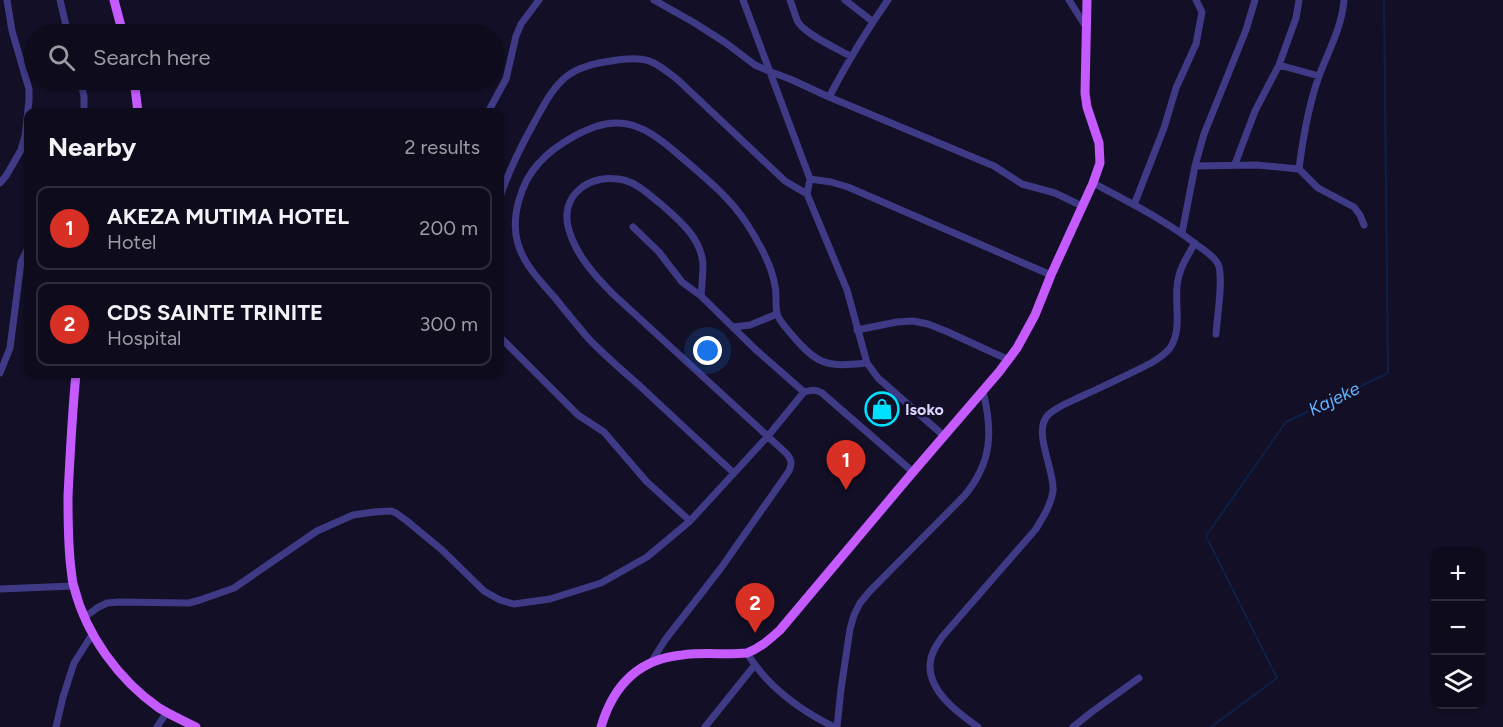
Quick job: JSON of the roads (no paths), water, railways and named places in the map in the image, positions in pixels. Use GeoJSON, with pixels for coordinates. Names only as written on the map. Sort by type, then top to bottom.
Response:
{"type":"FeatureCollection","features":[{"type":"Feature","properties":{"kind":"main road"},"geometry":{"type":"LineString","coordinates":[[114,0],[120,24]]}},
{"type":"Feature","properties":{"kind":"main road"},"geometry":{"type":"LineString","coordinates":[[601,727],[609,704],[618,688],[630,676],[650,664],[680,655],[747,653],[767,642],[780,630],[1009,360],[1035,315],[1100,163],[1099,142],[1087,107],[1085,93],[1087,0]]}},
{"type":"Feature","properties":{"kind":"main road"},"geometry":{"type":"LineString","coordinates":[[135,90],[138,108]]}},
{"type":"Feature","properties":{"kind":"main road"},"geometry":{"type":"LineString","coordinates":[[76,378],[70,430],[68,508],[69,554],[73,586],[93,633],[107,656],[124,677],[166,712],[196,727]]}},
{"type":"Feature","properties":{"kind":"street"},"geometry":{"type":"LineString","coordinates":[[7,0],[12,31],[24,71]]}},
{"type":"Feature","properties":{"kind":"street"},"geometry":{"type":"LineString","coordinates":[[60,0],[66,24]]}},
{"type":"Feature","properties":{"kind":"street"},"geometry":{"type":"LineString","coordinates":[[504,83],[521,24],[539,0]]}},
{"type":"Feature","properties":{"kind":"street"},"geometry":{"type":"LineString","coordinates":[[654,0],[771,72],[994,166],[1022,184],[1055,193],[1082,206]]}},
{"type":"Feature","properties":{"kind":"street"},"geometry":{"type":"LineString","coordinates":[[743,0],[810,179],[807,194],[838,266],[854,313],[867,363],[878,378],[944,436]]}},
{"type":"Feature","properties":{"kind":"street"},"geometry":{"type":"LineString","coordinates":[[790,0],[801,26],[850,56]]}},
{"type":"Feature","properties":{"kind":"street"},"geometry":{"type":"LineString","coordinates":[[845,0],[872,21]]}},
{"type":"Feature","properties":{"kind":"street"},"geometry":{"type":"LineString","coordinates":[[829,97],[850,56],[888,0]]}},
{"type":"Feature","properties":{"kind":"street"},"geometry":{"type":"LineString","coordinates":[[1069,0],[1086,27]]}},
{"type":"Feature","properties":{"kind":"street"},"geometry":{"type":"LineString","coordinates":[[1134,205],[1164,128],[1176,88],[1196,44],[1202,12],[1196,0]]}},
{"type":"Feature","properties":{"kind":"street"},"geometry":{"type":"LineString","coordinates":[[1182,233],[1195,166],[1204,134],[1246,30],[1255,0]]}},
{"type":"Feature","properties":{"kind":"street"},"geometry":{"type":"LineString","coordinates":[[1235,164],[1255,111],[1279,65],[1296,18],[1299,0]]}},
{"type":"Feature","properties":{"kind":"street"},"geometry":{"type":"LineString","coordinates":[[1299,169],[1306,120],[1319,76],[1340,22],[1344,0]]}},
{"type":"Feature","properties":{"kind":"street"},"geometry":{"type":"LineString","coordinates":[[504,184],[519,150],[555,88],[568,76],[584,67],[602,62],[636,58],[648,60],[660,66],[678,80],[785,181],[807,194]]}},
{"type":"Feature","properties":{"kind":"street"},"geometry":{"type":"LineString","coordinates":[[1279,65],[1319,76]]}},
{"type":"Feature","properties":{"kind":"street"},"geometry":{"type":"LineString","coordinates":[[28,108],[29,90]]}},
{"type":"Feature","properties":{"kind":"street"},"geometry":{"type":"LineString","coordinates":[[82,90],[84,108]]}},
{"type":"Feature","properties":{"kind":"street"},"geometry":{"type":"LineString","coordinates":[[490,108],[500,90]]}},
{"type":"Feature","properties":{"kind":"street"},"geometry":{"type":"LineString","coordinates":[[734,473],[595,345],[537,277],[521,253],[516,236],[516,213],[529,176],[534,168],[560,143],[583,132],[617,123],[631,125],[647,132],[675,152],[722,193],[748,225],[768,263],[775,283],[777,314],[809,354],[821,362],[832,365],[867,363]]}},
{"type":"Feature","properties":{"kind":"street"},"geometry":{"type":"LineString","coordinates":[[0,183],[21,150],[24,140]]}},
{"type":"Feature","properties":{"kind":"street"},"geometry":{"type":"LineString","coordinates":[[1195,166],[1235,164],[1299,169],[1318,188],[1354,207],[1364,225]]}},
{"type":"Feature","properties":{"kind":"street"},"geometry":{"type":"LineString","coordinates":[[650,664],[665,640],[721,568],[792,465],[791,459],[768,436],[597,278],[574,245],[568,229],[569,204],[575,193],[596,180],[611,179],[624,180],[637,185],[646,192],[680,220],[691,232],[698,245],[703,261],[701,296]]}},
{"type":"Feature","properties":{"kind":"street"},"geometry":{"type":"LineString","coordinates":[[810,179],[848,187],[1051,274]]}},
{"type":"Feature","properties":{"kind":"street"},"geometry":{"type":"LineString","coordinates":[[1093,183],[1182,233],[1218,263],[1220,270],[1216,334]]}},
{"type":"Feature","properties":{"kind":"street"},"geometry":{"type":"LineString","coordinates":[[633,227],[659,252],[682,282],[701,296],[804,392]]}},
{"type":"Feature","properties":{"kind":"street"},"geometry":{"type":"LineString","coordinates":[[978,727],[957,711],[937,688],[930,664],[933,651],[942,637],[1036,529],[1044,515],[1053,491],[1042,436],[1047,416],[1151,363],[1171,347],[1177,322],[1179,272],[1195,243]]}},
{"type":"Feature","properties":{"kind":"street"},"geometry":{"type":"LineString","coordinates":[[0,373],[9,348],[21,262],[24,256]]}},
{"type":"Feature","properties":{"kind":"street"},"geometry":{"type":"LineString","coordinates":[[733,327],[750,325],[777,314]]}},
{"type":"Feature","properties":{"kind":"street"},"geometry":{"type":"LineString","coordinates":[[857,330],[913,321],[948,332],[1009,360]]}},
{"type":"Feature","properties":{"kind":"street"},"geometry":{"type":"LineString","coordinates":[[504,341],[578,416],[604,432],[646,481],[690,521]]}},
{"type":"Feature","properties":{"kind":"street"},"geometry":{"type":"LineString","coordinates":[[85,617],[107,603],[189,603],[200,600],[234,588],[317,531],[353,515],[391,511],[442,550],[484,591],[500,600],[514,604],[550,600],[602,583],[647,557],[690,521],[768,436],[804,392],[812,390],[822,393],[912,472]]}},
{"type":"Feature","properties":{"kind":"street"},"geometry":{"type":"LineString","coordinates":[[747,653],[754,666],[790,700],[835,727],[850,629],[860,603],[868,592],[965,495],[982,471],[987,455],[989,431],[988,408],[983,391]]}},
{"type":"Feature","properties":{"kind":"street"},"geometry":{"type":"LineString","coordinates":[[0,589],[73,586]]}},
{"type":"Feature","properties":{"kind":"street"},"geometry":{"type":"LineString","coordinates":[[56,727],[63,697],[75,663],[93,633]]}},
{"type":"Feature","properties":{"kind":"street"},"geometry":{"type":"LineString","coordinates":[[705,727],[754,666]]}},
{"type":"Feature","properties":{"kind":"street"},"geometry":{"type":"LineString","coordinates":[[1073,727],[1139,678]]}},
{"type":"Feature","properties":{"kind":"street"},"geometry":{"type":"LineString","coordinates":[[157,727],[166,712]]}},
{"type":"Feature","properties":{"kind":"waterway","name":"Kajeke"},"geometry":{"type":"LineString","coordinates":[[1211,727],[1277,678],[1206,536],[1286,422],[1388,373],[1384,0]]}},
{"type":"Feature","properties":{"kind":"place","name":"Isoko"},"geometry":{"type":"Point","coordinates":[882,409]}},
{"type":"Feature","properties":{"kind":"place","name":"AKEZA MUTIMA HOTEL"},"geometry":{"type":"Point","coordinates":[846,490]}},
{"type":"Feature","properties":{"kind":"place","name":"CDS SAINTE TRINITE"},"geometry":{"type":"Point","coordinates":[755,633]}}]}
